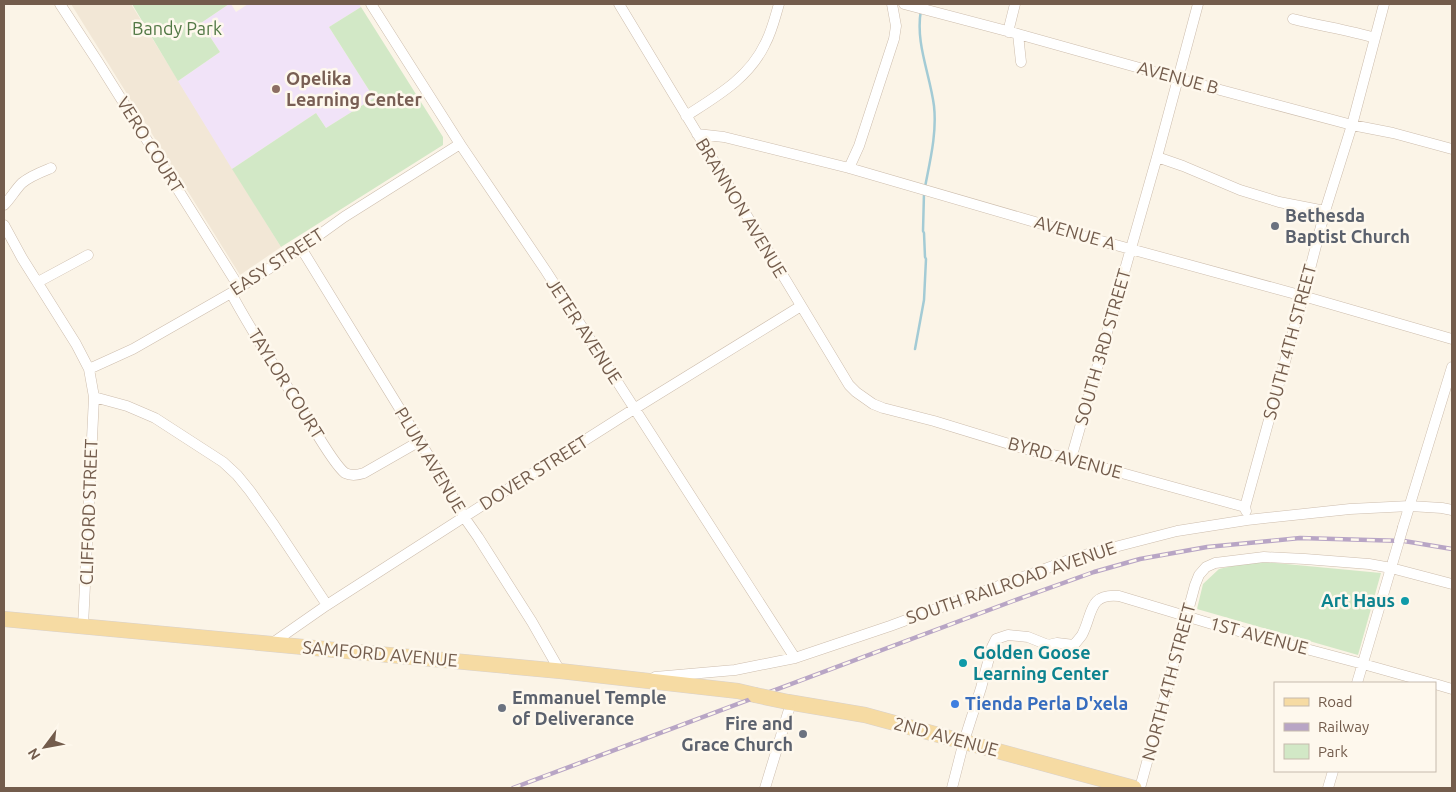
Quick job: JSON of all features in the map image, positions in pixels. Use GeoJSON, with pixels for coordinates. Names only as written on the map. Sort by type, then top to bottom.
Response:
{"type":"FeatureCollection","features":[{"type":"Feature","properties":{"kind":"main road","name":"SAMFORD AVENUE"},"geometry":{"type":"LineString","coordinates":[[4,619],[560,671],[755,695]]}},
{"type":"Feature","properties":{"kind":"main road","name":"2ND AVENUE"},"geometry":{"type":"LineString","coordinates":[[755,695],[865,715],[1134,788]]}},
{"type":"Feature","properties":{"kind":"street","name":"VERO COURT"},"geometry":{"type":"LineString","coordinates":[[60,4],[103,70],[235,290]]}},
{"type":"Feature","properties":{"kind":"street","name":"JETER AVENUE"},"geometry":{"type":"LineString","coordinates":[[371,4],[795,658]]}},
{"type":"Feature","properties":{"kind":"street","name":"BRANNON AVENUE"},"geometry":{"type":"LineString","coordinates":[[619,4],[849,385],[873,404]]}},
{"type":"Feature","properties":{"kind":"street"},"geometry":{"type":"LineString","coordinates":[[686,116],[742,77],[755,61],[765,44],[779,4]]}},
{"type":"Feature","properties":{"kind":"street"},"geometry":{"type":"LineString","coordinates":[[892,4],[896,26]]}},
{"type":"Feature","properties":{"kind":"street"},"geometry":{"type":"LineString","coordinates":[[849,168],[859,146],[891,50],[896,26],[905,4]]}},
{"type":"Feature","properties":{"kind":"street","name":"AVENUE B"},"geometry":{"type":"LineString","coordinates":[[905,4],[1179,79],[1352,125],[1393,133],[1452,150]]}},
{"type":"Feature","properties":{"kind":"street"},"geometry":{"type":"LineString","coordinates":[[1016,4],[1013,33],[1021,62]]}},
{"type":"Feature","properties":{"kind":"street","name":"SOUTH 3RD STREET"},"geometry":{"type":"LineString","coordinates":[[1071,459],[1179,79],[1198,4]]}},
{"type":"Feature","properties":{"kind":"street","name":"SOUTH 4TH STREET"},"geometry":{"type":"LineString","coordinates":[[1245,507],[1325,210],[1352,125],[1384,4]]}},
{"type":"Feature","properties":{"kind":"street"},"geometry":{"type":"LineString","coordinates":[[1293,19],[1343,29],[1375,38]]}},
{"type":"Feature","properties":{"kind":"street","name":"AVENUE A"},"geometry":{"type":"LineString","coordinates":[[697,134],[724,137],[849,168],[1452,339]]}},
{"type":"Feature","properties":{"kind":"street","name":"EASY STREET"},"geometry":{"type":"LineString","coordinates":[[89,369],[133,348],[235,290],[301,248],[344,217],[460,144]]}},
{"type":"Feature","properties":{"kind":"street"},"geometry":{"type":"LineString","coordinates":[[1157,157],[1240,190],[1279,202],[1325,210]]}},
{"type":"Feature","properties":{"kind":"street"},"geometry":{"type":"LineString","coordinates":[[4,205],[23,182],[51,168]]}},
{"type":"Feature","properties":{"kind":"street","name":"CLIFFORD STREET"},"geometry":{"type":"LineString","coordinates":[[4,225],[76,344],[89,369],[94,397],[83,626]]}},
{"type":"Feature","properties":{"kind":"street","name":"PLUM AVENUE"},"geometry":{"type":"LineString","coordinates":[[301,248],[420,441],[464,517],[532,622],[560,671]]}},
{"type":"Feature","properties":{"kind":"street"},"geometry":{"type":"LineString","coordinates":[[38,282],[88,255]]}},
{"type":"Feature","properties":{"kind":"street","name":"TAYLOR COURT"},"geometry":{"type":"LineString","coordinates":[[235,290],[245,320],[316,432],[345,473],[355,475],[364,473],[420,441]]}},
{"type":"Feature","properties":{"kind":"street","name":"DOVER STREET"},"geometry":{"type":"LineString","coordinates":[[271,644],[327,605],[464,517],[801,306]]}},
{"type":"Feature","properties":{"kind":"street"},"geometry":{"type":"LineString","coordinates":[[1357,682],[1452,367]]}},
{"type":"Feature","properties":{"kind":"street"},"geometry":{"type":"LineString","coordinates":[[94,397],[126,406],[155,418],[222,462],[250,491],[327,605]]}},
{"type":"Feature","properties":{"kind":"street","name":"BYRD AVENUE"},"geometry":{"type":"LineString","coordinates":[[873,404],[1029,450],[1071,459],[1245,507]]}},
{"type":"Feature","properties":{"kind":"street","name":"SOUTH RAILROAD AVENUE"},"geometry":{"type":"LineString","coordinates":[[634,679],[735,670],[795,658],[890,626],[1080,556],[1177,531],[1247,520],[1350,509],[1410,506],[1452,510]]}},
{"type":"Feature","properties":{"kind":"street"},"geometry":{"type":"LineString","coordinates":[[1245,507],[1247,520]]}},
{"type":"Feature","properties":{"kind":"street","name":"NORTH 4TH STREET"},"geometry":{"type":"LineString","coordinates":[[1140,788],[1186,616],[1199,575],[1206,567],[1215,563],[1264,557],[1391,565]]}},
{"type":"Feature","properties":{"kind":"street"},"geometry":{"type":"LineString","coordinates":[[1391,565],[1452,584]]}},
{"type":"Feature","properties":{"kind":"street","name":"1ST AVENUE"},"geometry":{"type":"LineString","coordinates":[[964,741],[996,639],[1008,634],[1048,645],[1057,643],[1074,644],[1082,636],[1092,606],[1099,598],[1109,595],[1119,596],[1212,624],[1427,682]]}},
{"type":"Feature","properties":{"kind":"street"},"geometry":{"type":"LineString","coordinates":[[1436,684],[1452,690]]}},
{"type":"Feature","properties":{"kind":"street"},"geometry":{"type":"LineString","coordinates":[[765,788],[790,702]]}},
{"type":"Feature","properties":{"kind":"street"},"geometry":{"type":"LineString","coordinates":[[952,788],[964,741]]}},
{"type":"Feature","properties":{"kind":"street"},"geometry":{"type":"LineString","coordinates":[[1328,788],[1333,772]]}},
{"type":"Feature","properties":{"kind":"shaded area"},"geometry":{"type":"Polygon","coordinates":[[[71,4],[131,4],[281,247],[240,275],[71,4]]]}},
{"type":"Feature","properties":{"kind":"shaded area","name":"Opelika Learning Center"},"geometry":{"type":"Polygon","coordinates":[[[231,4],[236,12],[248,4],[359,4],[361,7],[329,27],[374,98],[326,128],[316,113],[232,169],[178,81],[220,52],[201,23],[231,4]]]}},
{"type":"Feature","properties":{"kind":"green space","name":"Bandy Park"},"geometry":{"type":"Polygon","coordinates":[[[132,4],[229,4],[201,23],[220,52],[178,81],[132,4]]]}},
{"type":"Feature","properties":{"kind":"green space"},"geometry":{"type":"Polygon","coordinates":[[[361,7],[443,137],[443,145],[281,247],[232,169],[316,113],[326,128],[374,98],[329,27],[361,7]]]}},
{"type":"Feature","properties":{"kind":"green space"},"geometry":{"type":"Polygon","coordinates":[[[1255,561],[1381,573],[1358,655],[1197,609],[1203,584],[1219,569],[1255,561]]]}},
{"type":"Feature","properties":{"kind":"waterway"},"geometry":{"type":"LineString","coordinates":[[921,10],[921,46],[935,116],[925,187]]}},
{"type":"Feature","properties":{"kind":"waterway"},"geometry":{"type":"LineString","coordinates":[[915,349],[924,300],[926,259],[923,231],[924,193]]}},
{"type":"Feature","properties":{"kind":"railway"},"geometry":{"type":"LineString","coordinates":[[513,788],[1013,601],[1094,572],[1140,559],[1207,547],[1300,538],[1404,541],[1452,549]]}},
{"type":"Feature","properties":{"kind":"place","name":"Opelika Learning Center"},"geometry":{"type":"Point","coordinates":[276,89]}},
{"type":"Feature","properties":{"kind":"place","name":"Bethesda Baptist Church"},"geometry":{"type":"Point","coordinates":[1275,226]}},
{"type":"Feature","properties":{"kind":"place","name":"Art Haus"},"geometry":{"type":"Point","coordinates":[1405,601]}},
{"type":"Feature","properties":{"kind":"place","name":"Golden Goose Learning Center"},"geometry":{"type":"Point","coordinates":[963,663]}},
{"type":"Feature","properties":{"kind":"place","name":"Tienda Perla D'xela"},"geometry":{"type":"Point","coordinates":[955,704]}},
{"type":"Feature","properties":{"kind":"place","name":"Emmanuel Temple of Deliverance"},"geometry":{"type":"Point","coordinates":[502,708]}},
{"type":"Feature","properties":{"kind":"place","name":"Fire and Grace Church"},"geometry":{"type":"Point","coordinates":[803,734]}}]}
